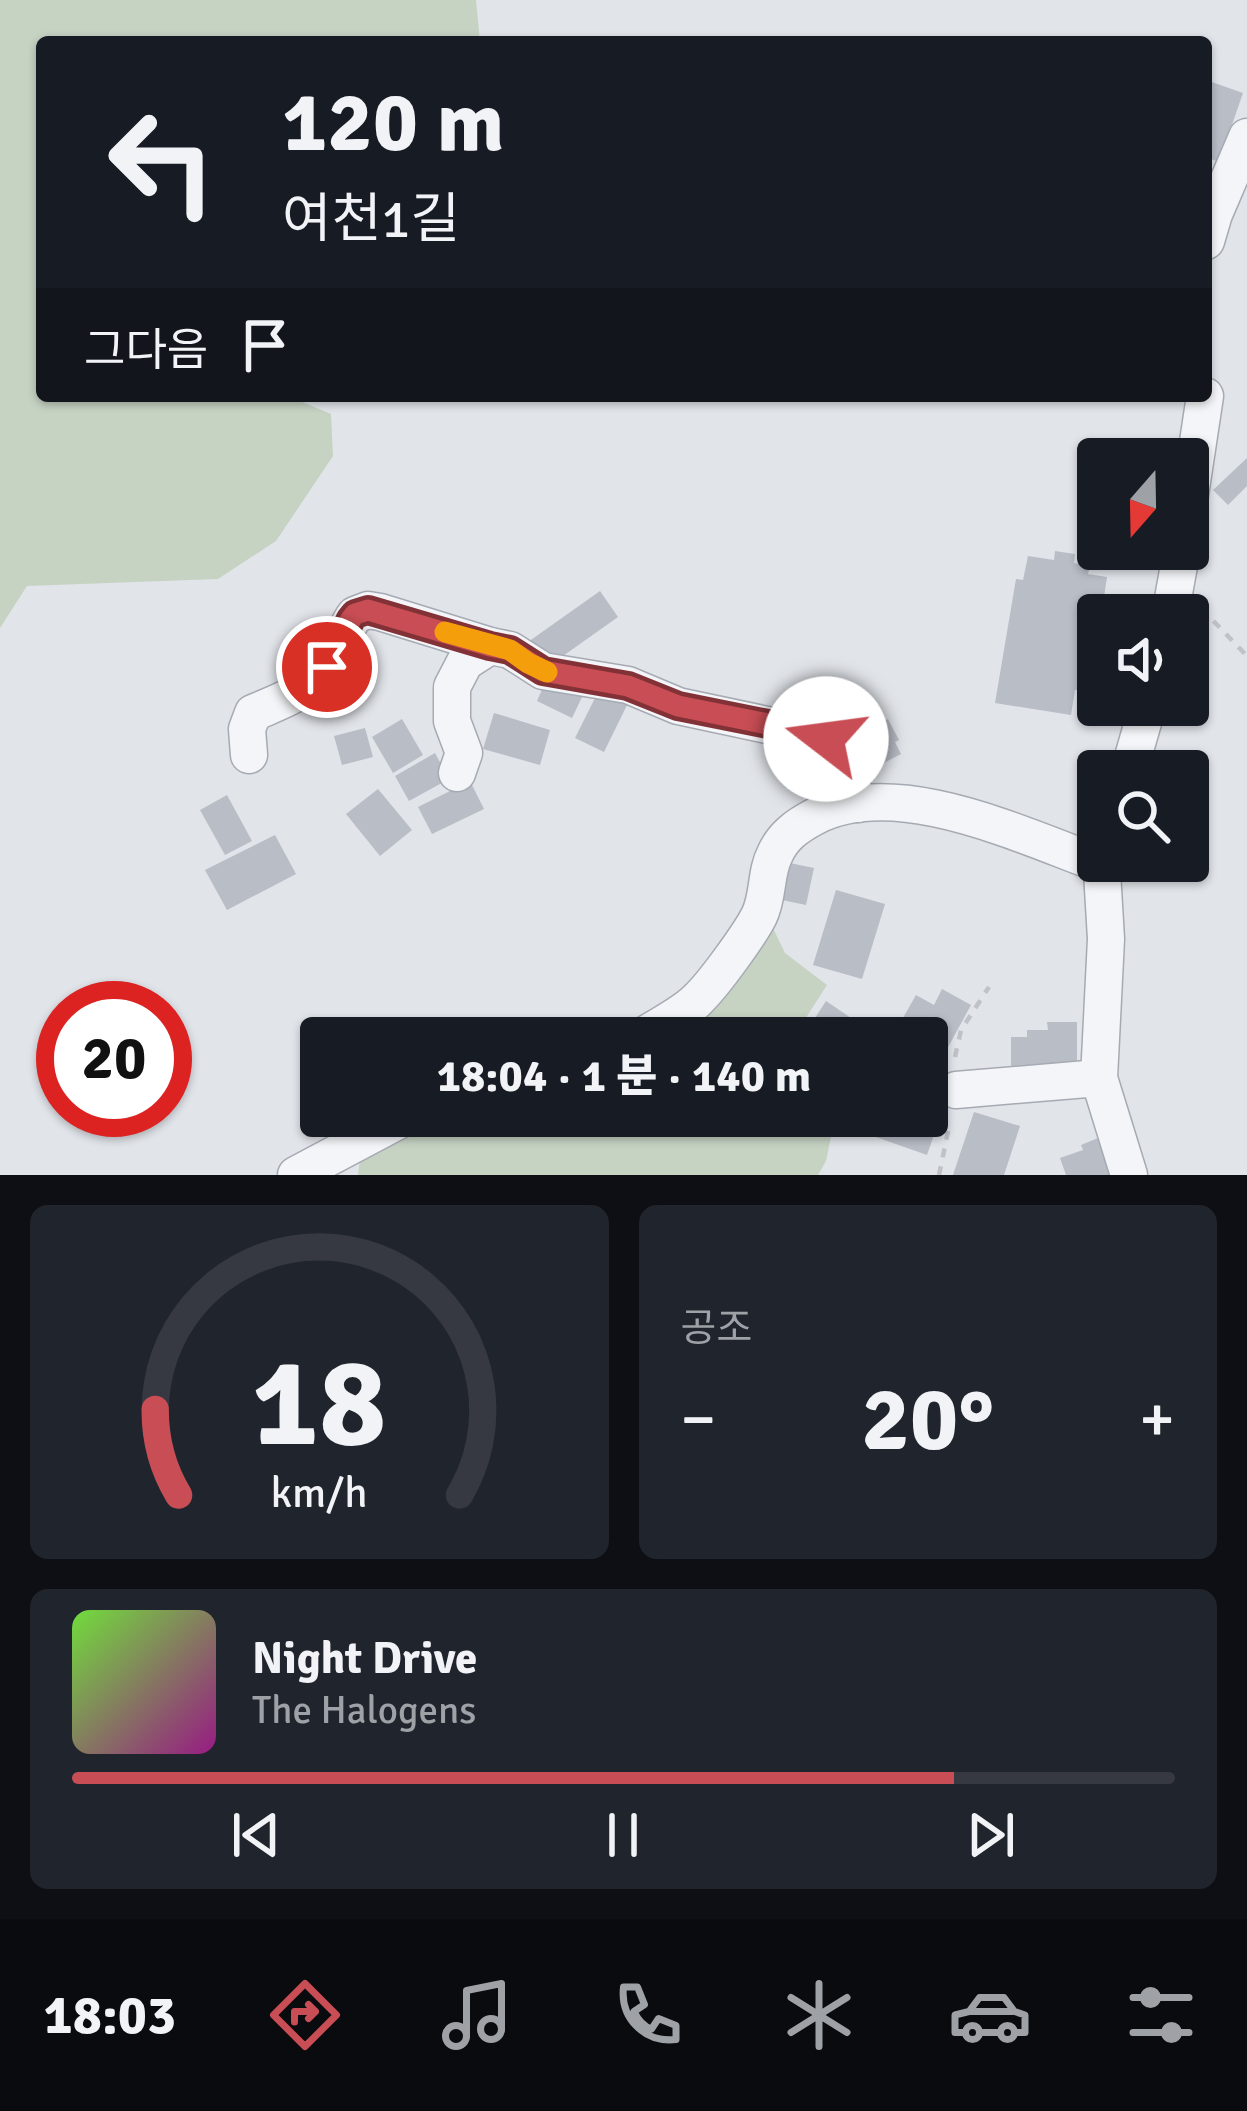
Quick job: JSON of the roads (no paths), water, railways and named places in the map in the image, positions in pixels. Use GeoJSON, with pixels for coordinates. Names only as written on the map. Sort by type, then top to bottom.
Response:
{"type":"FeatureCollection","features":[{"type":"Feature","properties":{"kind":"street"},"geometry":{"type":"LineString","coordinates":[[1212,221],[1247,137]]}},
{"type":"Feature","properties":{"kind":"street"},"geometry":{"type":"LineString","coordinates":[[1199,438],[1204,402]]}},
{"type":"Feature","properties":{"kind":"street"},"geometry":{"type":"LineString","coordinates":[[249,755],[247,729],[253,713],[296,696],[311,684],[337,652],[355,614],[368,610],[510,650],[543,671],[628,686],[678,706],[819,736],[841,755],[859,803]]}},
{"type":"Feature","properties":{"kind":"street"},"geometry":{"type":"LineString","coordinates":[[457,772],[464,753],[452,721],[452,687],[465,662],[490,646]]}},
{"type":"Feature","properties":{"kind":"street"},"geometry":{"type":"LineString","coordinates":[[672,1017],[699,999],[758,918],[771,863],[789,833],[821,814],[859,803],[912,804],[953,812],[1077,854]]}},
{"type":"Feature","properties":{"kind":"street"},"geometry":{"type":"LineString","coordinates":[[1104,882],[1099,1078],[1129,1175]]}},
{"type":"Feature","properties":{"kind":"street"},"geometry":{"type":"LineString","coordinates":[[956,1090],[1099,1078]]}},
{"type":"Feature","properties":{"kind":"street"},"geometry":{"type":"LineString","coordinates":[[296,1175],[367,1137]]}}]}
